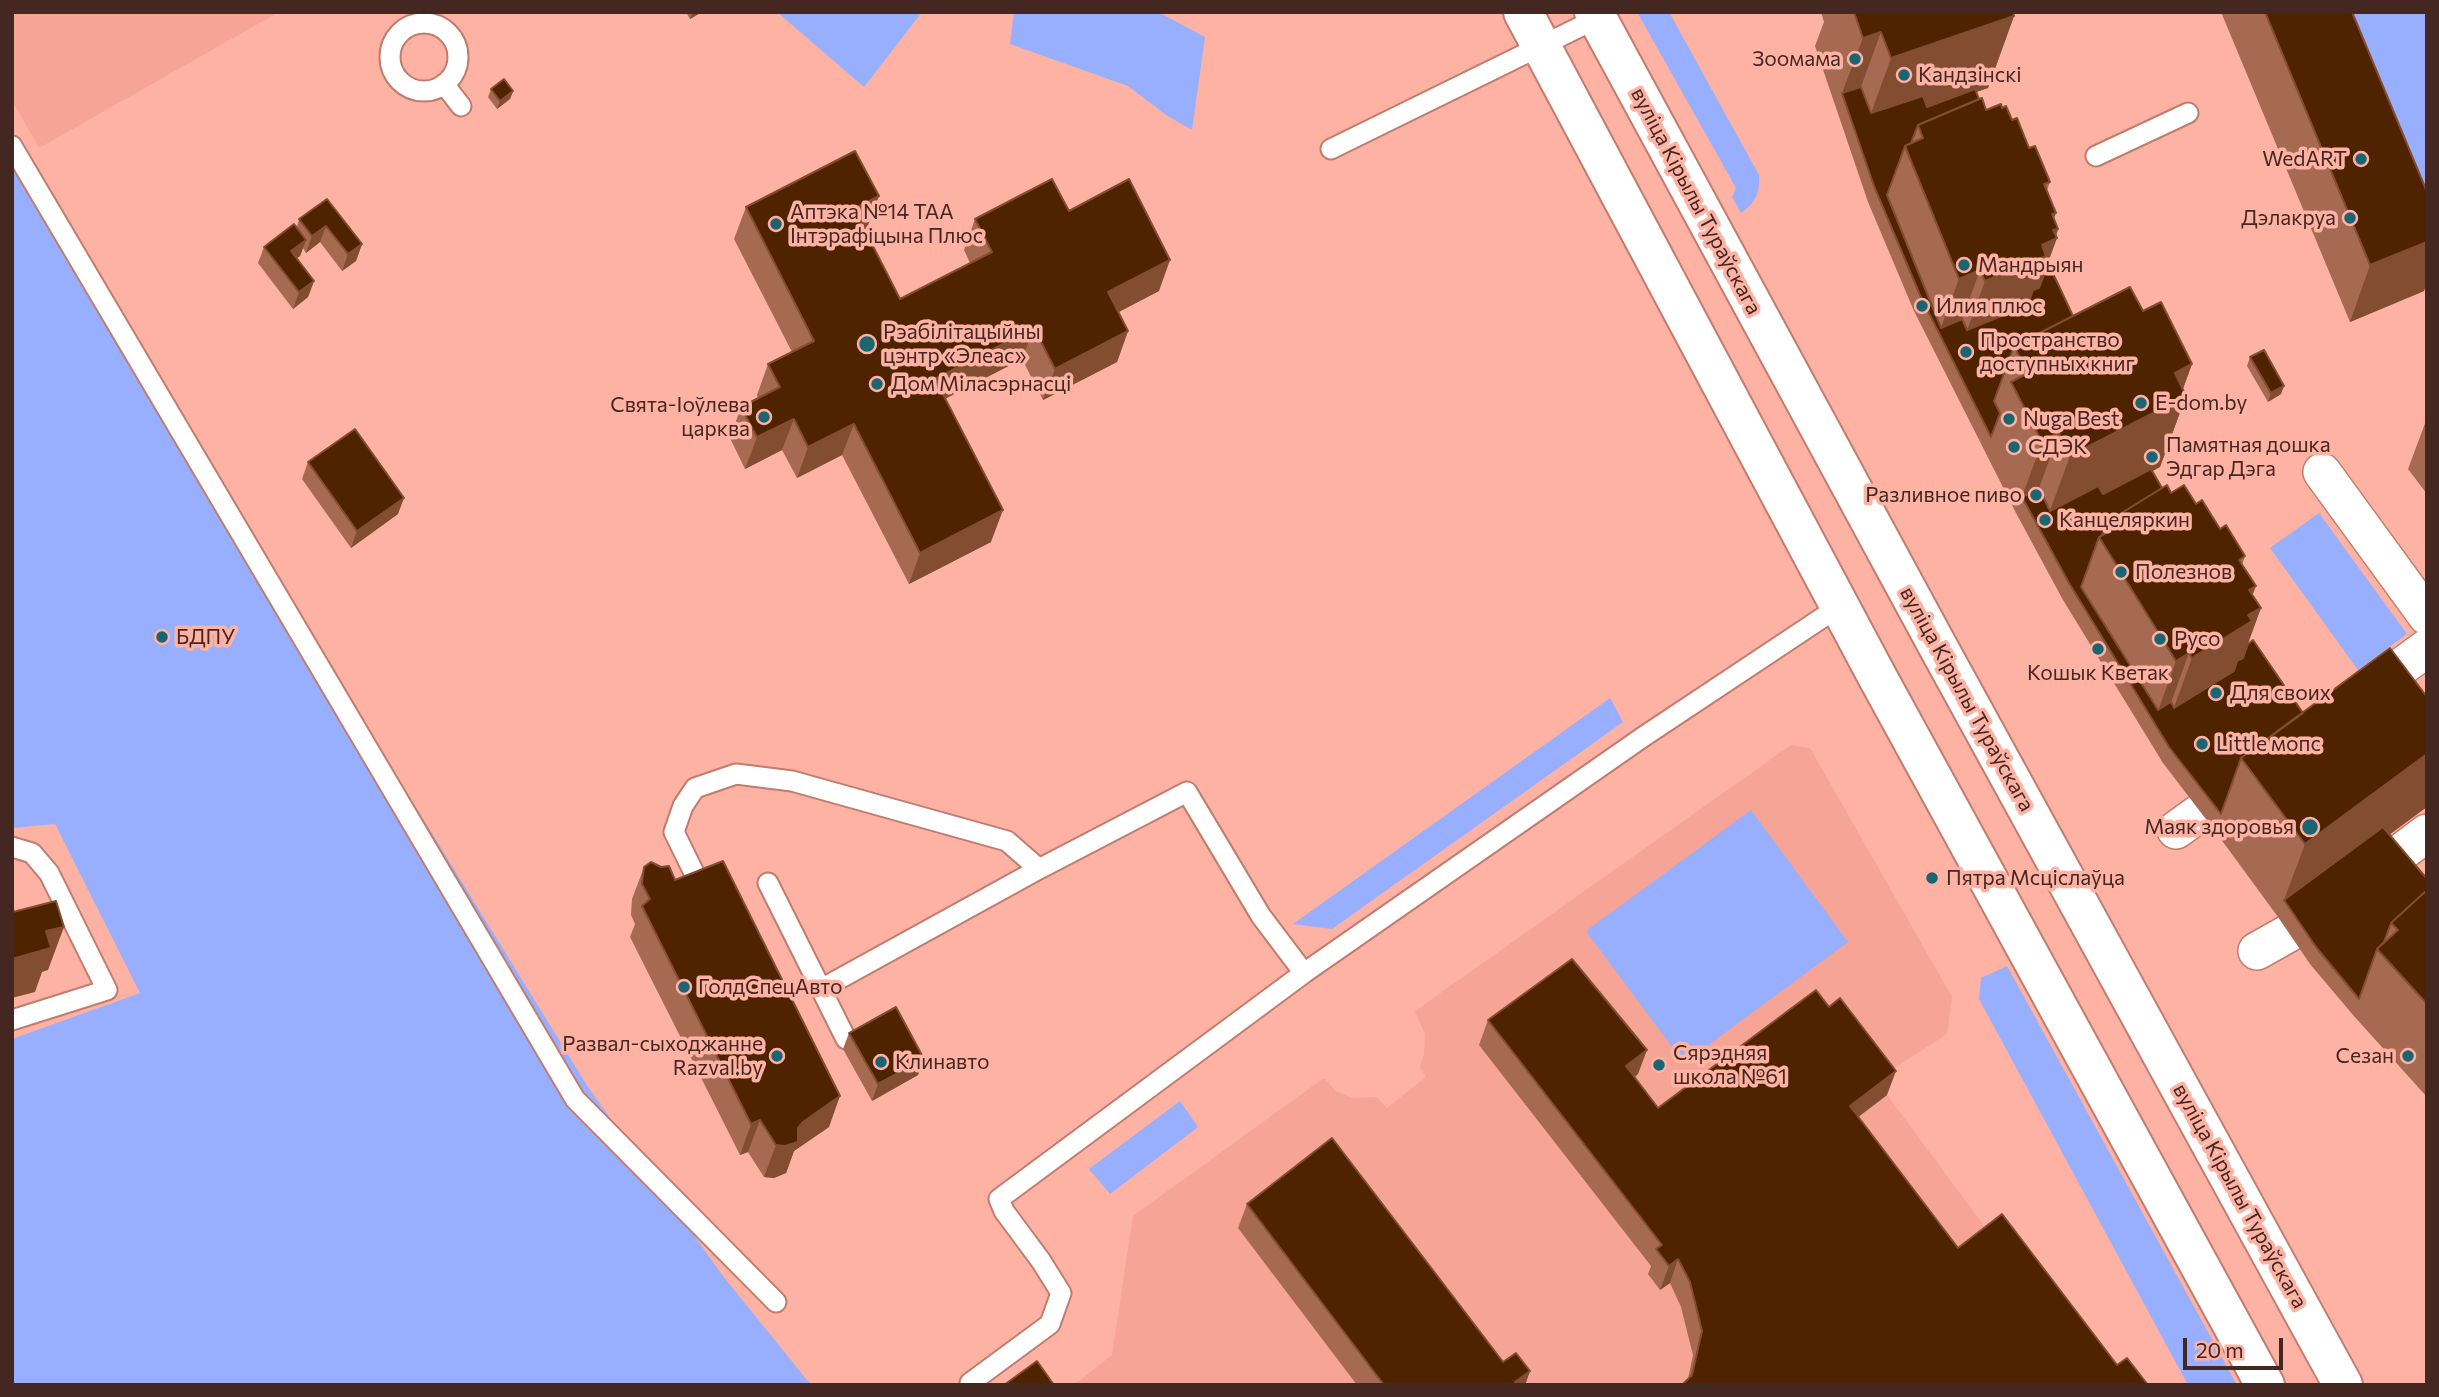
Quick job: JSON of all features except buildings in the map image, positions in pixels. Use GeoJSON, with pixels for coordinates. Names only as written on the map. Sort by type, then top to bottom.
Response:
{"type":"FeatureCollection","features":[{"type":"Feature","properties":{"kind":"main road"},"geometry":{"type":"LineString","coordinates":[[1522,12],[1840,606],[2265,1385]]}},
{"type":"Feature","properties":{"kind":"main road","name":"вуліца Кірылы Тураўскага"},"geometry":{"type":"LineString","coordinates":[[1596,15],[1936,643],[2343,1385]]}},
{"type":"Feature","properties":{"kind":"street"},"geometry":{"type":"LineString","coordinates":[[2322,472],[2427,616]]}},
{"type":"Feature","properties":{"kind":"street"},"geometry":{"type":"LineString","coordinates":[[2336,715],[2377,702],[2427,648]]}},
{"type":"Feature","properties":{"kind":"street"},"geometry":{"type":"LineString","coordinates":[[2391,860],[2427,833]]}},
{"type":"Feature","properties":{"kind":"street"},"geometry":{"type":"LineString","coordinates":[[2257,951],[2289,933]]}},
{"type":"Feature","properties":{"kind":"lane"},"geometry":{"type":"LineString","coordinates":[[1331,149],[1541,46],[1596,15]]}},
{"type":"Feature","properties":{"kind":"lane"},"geometry":{"type":"LineString","coordinates":[[401,20],[433,23],[452,37],[458,47],[459,59],[456,71],[444,85],[430,91],[419,91],[400,82],[394,73],[390,63],[390,51],[400,33],[401,20]]}},
{"type":"Feature","properties":{"kind":"lane"},"geometry":{"type":"LineString","coordinates":[[444,85],[461,106]]}},
{"type":"Feature","properties":{"kind":"lane"},"geometry":{"type":"LineString","coordinates":[[2096,156],[2188,113]]}},
{"type":"Feature","properties":{"kind":"lane"},"geometry":{"type":"LineString","coordinates":[[12,146],[575,1098],[776,1303]]}},
{"type":"Feature","properties":{"kind":"lane"},"geometry":{"type":"LineString","coordinates":[[970,1382],[1050,1324],[1061,1293],[1004,1211],[999,1199],[1304,973],[1632,745],[1840,606]]}},
{"type":"Feature","properties":{"kind":"lane"},"geometry":{"type":"LineString","coordinates":[[698,881],[674,832],[682,806],[695,788],[736,774],[792,780],[1007,841],[1039,869]]}},
{"type":"Feature","properties":{"kind":"lane"},"geometry":{"type":"LineString","coordinates":[[821,989],[1039,869],[1187,792],[1261,916],[1304,973]]}},
{"type":"Feature","properties":{"kind":"lane"},"geometry":{"type":"LineString","coordinates":[[12,847],[32,853],[48,873],[107,990],[12,1020]]}},
{"type":"Feature","properties":{"kind":"lane"},"geometry":{"type":"LineString","coordinates":[[768,883],[846,1039]]}},
{"type":"Feature","properties":{"kind":"shaded area"},"geometry":{"type":"Polygon","coordinates":[[[12,12],[279,12],[39,148],[12,100],[12,12]]]}},
{"type":"Feature","properties":{"kind":"shaded area"},"geometry":{"type":"Polygon","coordinates":[[[777,12],[922,12],[864,87],[777,12]]]}},
{"type":"Feature","properties":{"kind":"shaded area"},"geometry":{"type":"Polygon","coordinates":[[[1014,12],[1158,12],[1205,37],[1192,130],[1166,115],[1128,86],[1010,44],[1014,12]]]}},
{"type":"Feature","properties":{"kind":"shaded area"},"geometry":{"type":"Polygon","coordinates":[[[1637,12],[1669,12],[1759,175],[1756,197],[1741,213],[1732,197],[1736,188],[1637,12]]]}},
{"type":"Feature","properties":{"kind":"shaded area"},"geometry":{"type":"Polygon","coordinates":[[[2349,12],[2424,12],[2427,21],[2427,213],[2349,12]]]}},
{"type":"Feature","properties":{"kind":"shaded area","name":"БДПУ"},"geometry":{"type":"Polygon","coordinates":[[[12,146],[30,180],[588,1087],[723,1276],[811,1385],[12,1385],[12,1039],[140,993],[55,824],[12,828],[12,146]]]}},
{"type":"Feature","properties":{"kind":"shaded area"},"geometry":{"type":"Polygon","coordinates":[[[2319,513],[2407,634],[2358,670],[2270,548],[2319,513]]]}},
{"type":"Feature","properties":{"kind":"shaded area"},"geometry":{"type":"Polygon","coordinates":[[[1610,698],[1623,722],[1332,929],[1293,924],[1610,698]]]}},
{"type":"Feature","properties":{"kind":"shaded area","name":"Сярэдняя школа №61"},"geometry":{"type":"Polygon","coordinates":[[[1791,745],[1810,748],[1952,997],[1947,1034],[1876,1080],[2102,1385],[1074,1385],[1112,1355],[1133,1216],[1324,1078],[1336,1091],[1352,1098],[1377,1097],[1387,1108],[1426,1077],[1420,1067],[1425,1034],[1415,1011],[1791,745]]]}},
{"type":"Feature","properties":{"kind":"shaded area"},"geometry":{"type":"Polygon","coordinates":[[[1751,810],[1848,942],[1684,1063],[1586,931],[1751,810]]]}},
{"type":"Feature","properties":{"kind":"shaded area"},"geometry":{"type":"Polygon","coordinates":[[[2007,966],[2237,1385],[2188,1385],[1979,999],[1981,978],[2007,966]]]}},
{"type":"Feature","properties":{"kind":"shaded area"},"geometry":{"type":"Polygon","coordinates":[[[1180,1101],[1198,1127],[1110,1194],[1089,1169],[1180,1101]]]}},
{"type":"Feature","properties":{"kind":"place","name":"Зоомама"},"geometry":{"type":"Point","coordinates":[1855,59]}},
{"type":"Feature","properties":{"kind":"place","name":"Кандзінскі"},"geometry":{"type":"Point","coordinates":[1904,75]}},
{"type":"Feature","properties":{"kind":"place","name":"WedART"},"geometry":{"type":"Point","coordinates":[2361,159]}},
{"type":"Feature","properties":{"kind":"place","name":"Дэлакруа"},"geometry":{"type":"Point","coordinates":[2350,218]}},
{"type":"Feature","properties":{"kind":"place","name":"Аптэка №14 ТАА Інтэрафіцына Плюс"},"geometry":{"type":"Point","coordinates":[776,224]}},
{"type":"Feature","properties":{"kind":"place","name":"Мандрыян"},"geometry":{"type":"Point","coordinates":[1964,265]}},
{"type":"Feature","properties":{"kind":"place","name":"Илия плюс"},"geometry":{"type":"Point","coordinates":[1922,306]}},
{"type":"Feature","properties":{"kind":"place","name":"Рэабілітацыйны цэнтр «Элеас»"},"geometry":{"type":"Point","coordinates":[867,344]}},
{"type":"Feature","properties":{"kind":"place","name":"Пространство доступных книг"},"geometry":{"type":"Point","coordinates":[1966,352]}},
{"type":"Feature","properties":{"kind":"place","name":"Дом Міласэрнасці"},"geometry":{"type":"Point","coordinates":[877,384]}},
{"type":"Feature","properties":{"kind":"place","name":"E-dom.by"},"geometry":{"type":"Point","coordinates":[2141,403]}},
{"type":"Feature","properties":{"kind":"place","name":"Свята-Іоўлева царква"},"geometry":{"type":"Point","coordinates":[764,417]}},
{"type":"Feature","properties":{"kind":"place","name":"Nuga Best"},"geometry":{"type":"Point","coordinates":[2009,419]}},
{"type":"Feature","properties":{"kind":"place","name":"СДЭК"},"geometry":{"type":"Point","coordinates":[2014,447]}},
{"type":"Feature","properties":{"kind":"place","name":"Памятная дошка Эдгар Дэга"},"geometry":{"type":"Point","coordinates":[2152,457]}},
{"type":"Feature","properties":{"kind":"place","name":"Разливное пиво"},"geometry":{"type":"Point","coordinates":[2036,495]}},
{"type":"Feature","properties":{"kind":"place","name":"Канцеляркин"},"geometry":{"type":"Point","coordinates":[2045,520]}},
{"type":"Feature","properties":{"kind":"place","name":"Полезнов"},"geometry":{"type":"Point","coordinates":[2121,572]}},
{"type":"Feature","properties":{"kind":"place","name":"БДПУ"},"geometry":{"type":"Point","coordinates":[162,637]}},
{"type":"Feature","properties":{"kind":"place","name":"Русо"},"geometry":{"type":"Point","coordinates":[2160,639]}},
{"type":"Feature","properties":{"kind":"place","name":"Кошык Кветак"},"geometry":{"type":"Point","coordinates":[2098,649]}},
{"type":"Feature","properties":{"kind":"place","name":"Для своих"},"geometry":{"type":"Point","coordinates":[2216,693]}},
{"type":"Feature","properties":{"kind":"place","name":"Little мопс"},"geometry":{"type":"Point","coordinates":[2202,744]}},
{"type":"Feature","properties":{"kind":"place","name":"Маяк здоровья"},"geometry":{"type":"Point","coordinates":[2310,827]}},
{"type":"Feature","properties":{"kind":"place","name":"Пятра Мсціслаўца"},"geometry":{"type":"Point","coordinates":[1932,878]}},
{"type":"Feature","properties":{"kind":"place","name":"ГолдСпецАвто"},"geometry":{"type":"Point","coordinates":[684,987]}},
{"type":"Feature","properties":{"kind":"place","name":"Развал-сыходжанне Razval.by"},"geometry":{"type":"Point","coordinates":[777,1056]}},
{"type":"Feature","properties":{"kind":"place","name":"Сезан"},"geometry":{"type":"Point","coordinates":[2408,1056]}},
{"type":"Feature","properties":{"kind":"place","name":"Клинавто"},"geometry":{"type":"Point","coordinates":[881,1062]}},
{"type":"Feature","properties":{"kind":"place","name":"Сярэдняя школа №61"},"geometry":{"type":"Point","coordinates":[1659,1065]}}]}
